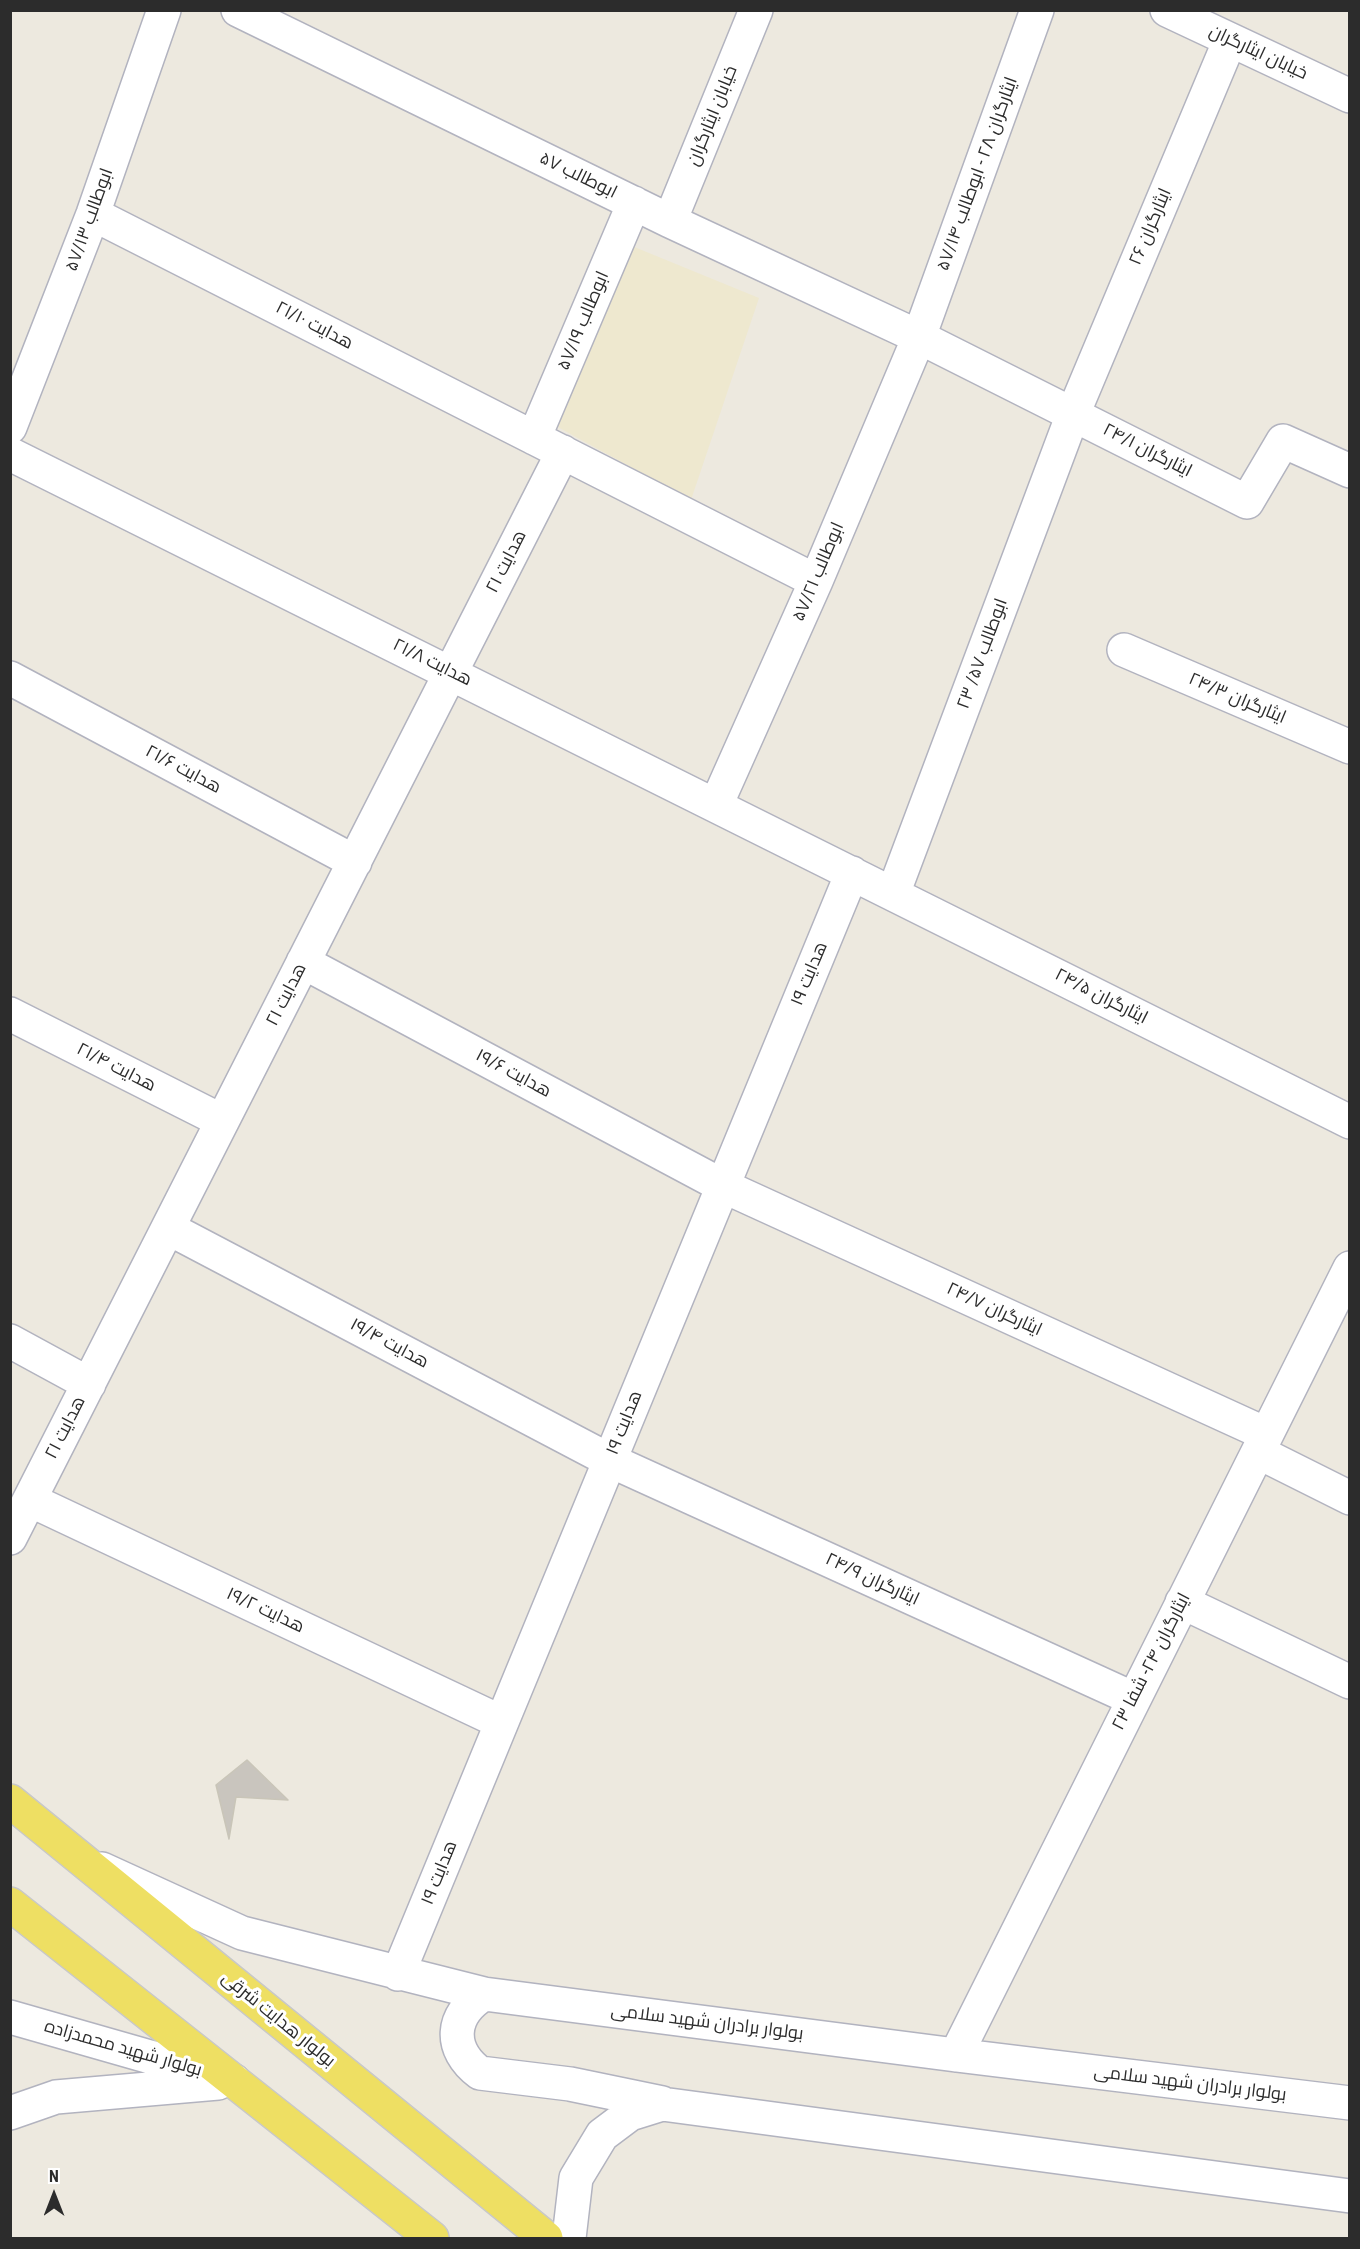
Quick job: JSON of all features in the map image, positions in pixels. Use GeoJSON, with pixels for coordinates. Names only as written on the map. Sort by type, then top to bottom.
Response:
{"type":"FeatureCollection","features":[{"type":"Feature","properties":{"kind":"main road","name":"بولوار هدایت شرقی"},"geometry":{"type":"LineString","coordinates":[[10,1801],[546,2238]]}},
{"type":"Feature","properties":{"kind":"main road"},"geometry":{"type":"LineString","coordinates":[[10,1904],[432,2238]]}},
{"type":"Feature","properties":{"kind":"street","name":"ابوطالب ۵۷/۱۳"},"geometry":{"type":"LineString","coordinates":[[10,427],[93,214],[165,10]]}},
{"type":"Feature","properties":{"kind":"street","name":"ابوطالب ۵۷"},"geometry":{"type":"LineString","coordinates":[[238,10],[670,221],[918,337]]}},
{"type":"Feature","properties":{"kind":"street","name":"خیابان ایثارگران"},"geometry":{"type":"LineString","coordinates":[[670,221],[756,10]]}},
{"type":"Feature","properties":{"kind":"street","name":"ایثارگران ۲۸ - ابوطالب ۵۷/۱۴"},"geometry":{"type":"LineString","coordinates":[[918,337],[1037,10]]}},
{"type":"Feature","properties":{"kind":"street","name":"خیابان ایثارگران"},"geometry":{"type":"LineString","coordinates":[[1167,10],[1350,96]]}},
{"type":"Feature","properties":{"kind":"street","name":"ایثارگران ۲۶"},"geometry":{"type":"LineString","coordinates":[[1073,414],[1230,40]]}},
{"type":"Feature","properties":{"kind":"street","name":"ابوطالب ۵۷/۱۹"},"geometry":{"type":"LineString","coordinates":[[534,438],[634,203]]}},
{"type":"Feature","properties":{"kind":"street","name":"هدایت ۲۱/۱۰"},"geometry":{"type":"LineString","coordinates":[[93,214],[816,581]]}},
{"type":"Feature","properties":{"kind":"street","name":"ایثارگران ۲۴/۱"},"geometry":{"type":"LineString","coordinates":[[918,337],[1247,501],[1283,441],[1350,471]]}},
{"type":"Feature","properties":{"kind":"street","name":"ابوطالب ۵۷/۲۱"},"geometry":{"type":"LineString","coordinates":[[716,805],[816,581],[918,337]]}},
{"type":"Feature","properties":{"kind":"street","name":"ابوطالب ۵۷/ ۲۳"},"geometry":{"type":"LineString","coordinates":[[894,894],[1073,414]]}},
{"type":"Feature","properties":{"kind":"street","name":"هدایت ۲۱"},"geometry":{"type":"LineString","coordinates":[[10,1538],[563,452]]}},
{"type":"Feature","properties":{"kind":"street","name":"هدایت ۲۱/۸"},"geometry":{"type":"LineString","coordinates":[[10,454],[852,873]]}},
{"type":"Feature","properties":{"kind":"street","name":"ایثارگران ۲۴/۳"},"geometry":{"type":"LineString","coordinates":[[1124,650],[1350,747]]}},
{"type":"Feature","properties":{"kind":"street","name":"هدایت ۲۱/۶"},"geometry":{"type":"LineString","coordinates":[[10,678],[355,862]]}},
{"type":"Feature","properties":{"kind":"street","name":"ایثارگران ۲۴/۵"},"geometry":{"type":"LineString","coordinates":[[852,873],[1350,1122]]}},
{"type":"Feature","properties":{"kind":"street","name":"هدایت ۱۹"},"geometry":{"type":"LineString","coordinates":[[398,1974],[852,873]]}},
{"type":"Feature","properties":{"kind":"street","name":"هدایت ۱۹/۶"},"geometry":{"type":"LineString","coordinates":[[303,962],[723,1186]]}},
{"type":"Feature","properties":{"kind":"street","name":"هدایت ۲۱/۴"},"geometry":{"type":"LineString","coordinates":[[10,1014],[222,1121]]}},
{"type":"Feature","properties":{"kind":"street","name":"ایثارگران ۲۴/۷"},"geometry":{"type":"LineString","coordinates":[[723,1186],[1262,1443],[1350,1498]]}},
{"type":"Feature","properties":{"kind":"street","name":"هدایت ۱۹/۴"},"geometry":{"type":"LineString","coordinates":[[168,1228],[609,1460]]}},
{"type":"Feature","properties":{"kind":"street","name":"ایثارگران ۲۴- شفا ۲۳"},"geometry":{"type":"LineString","coordinates":[[956,2055],[1348,1276]]}},
{"type":"Feature","properties":{"kind":"street"},"geometry":{"type":"LineString","coordinates":[[10,1341],[89,1384]]}},
{"type":"Feature","properties":{"kind":"street","name":"ایثارگران ۲۴/۹"},"geometry":{"type":"LineString","coordinates":[[609,1460],[1134,1699]]}},
{"type":"Feature","properties":{"kind":"street","name":"هدایت ۱۹/۲"},"geometry":{"type":"LineString","coordinates":[[30,1500],[501,1722]]}},
{"type":"Feature","properties":{"kind":"street"},"geometry":{"type":"LineString","coordinates":[[1182,1602],[1350,1682]]}},
{"type":"Feature","properties":{"kind":"street","name":"بولوار برادران شهید سلامی"},"geometry":{"type":"LineString","coordinates":[[85,1862],[243,1934],[484,1994],[1350,2103]]}},
{"type":"Feature","properties":{"kind":"street"},"geometry":{"type":"LineString","coordinates":[[484,1994],[472,2001],[464,2012],[458,2024],[457,2039],[460,2053],[469,2065],[480,2073],[570,2084],[662,2104],[1350,2196]]}},
{"type":"Feature","properties":{"kind":"street","name":"بولوار شهید محمدزاده"},"geometry":{"type":"LineString","coordinates":[[10,2017],[236,2082]]}},
{"type":"Feature","properties":{"kind":"street"},"geometry":{"type":"LineString","coordinates":[[10,2113],[56,2097],[236,2082]]}},
{"type":"Feature","properties":{"kind":"street"},"geometry":{"type":"LineString","coordinates":[[569,2238],[576,2178],[602,2135],[630,2115],[662,2104]]}},
{"type":"Feature","properties":{"kind":"shaded area"},"geometry":{"type":"Polygon","coordinates":[[[627,244],[759,298],[691,500],[554,425],[627,244]]]}},
{"type":"Feature","properties":{"kind":"building"},"geometry":{"type":"Polygon","coordinates":[[[247,1760],[288,1800],[236,1797],[229,1839],[216,1785],[247,1760]]]}}]}
